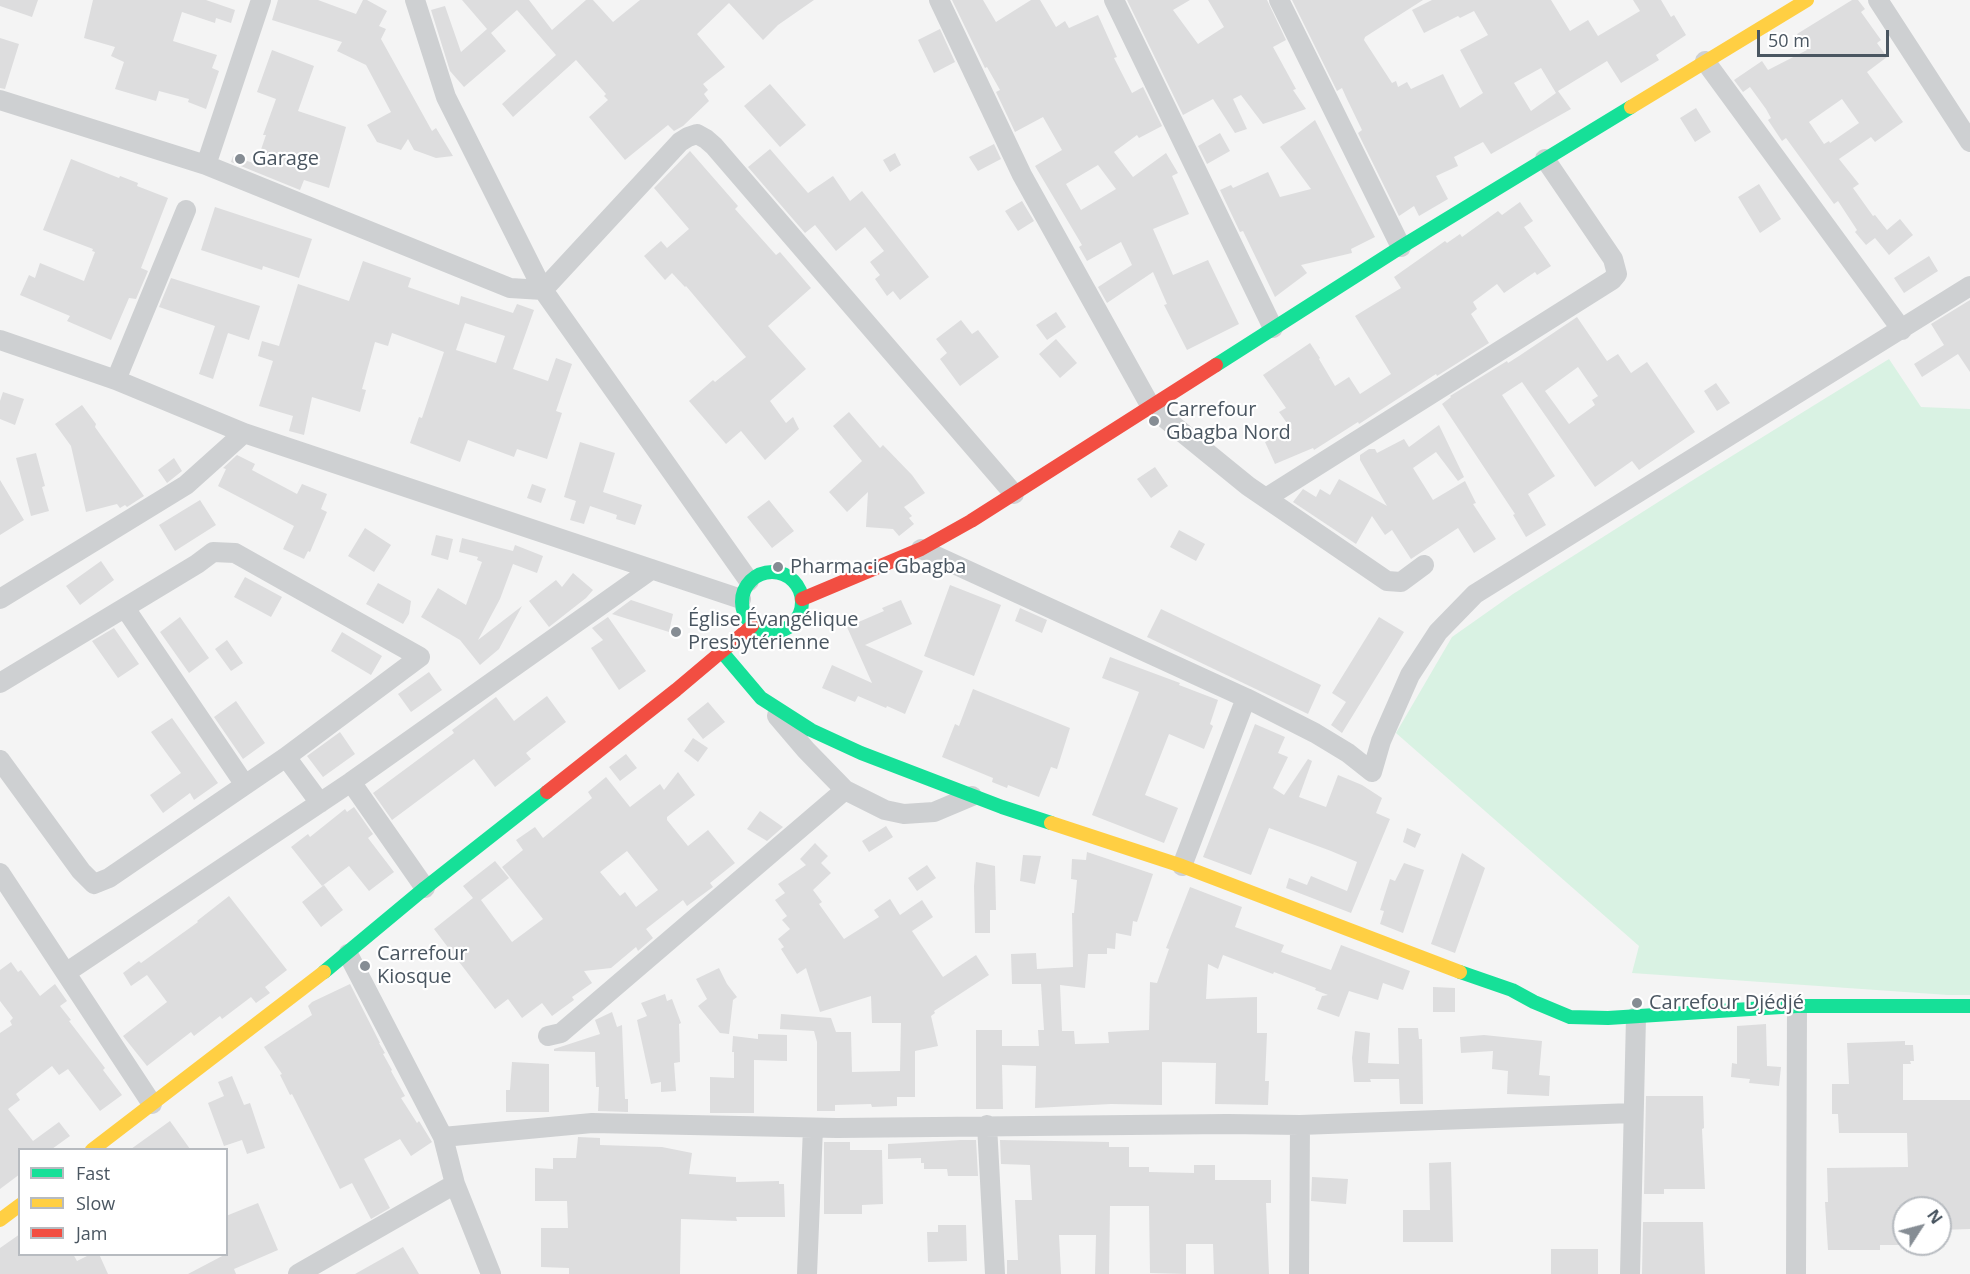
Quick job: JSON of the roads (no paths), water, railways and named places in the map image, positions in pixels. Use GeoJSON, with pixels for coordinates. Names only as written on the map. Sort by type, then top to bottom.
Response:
{"type":"FeatureCollection","features":[{"type":"Feature","properties":{"kind":"street"},"geometry":{"type":"LineString","coordinates":[[206,165],[261,0]]}},
{"type":"Feature","properties":{"kind":"street"},"geometry":{"type":"LineString","coordinates":[[415,0],[446,98],[543,290],[745,590]]}},
{"type":"Feature","properties":{"kind":"street"},"geometry":{"type":"LineString","coordinates":[[939,0],[1022,175],[1151,407],[1248,486],[1387,581],[1401,582],[1424,565]]}},
{"type":"Feature","properties":{"kind":"street"},"geometry":{"type":"LineString","coordinates":[[1114,0],[1273,328]]}},
{"type":"Feature","properties":{"kind":"street"},"geometry":{"type":"LineString","coordinates":[[1279,0],[1401,247]]}},
{"type":"Feature","properties":{"kind":"street"},"geometry":{"type":"LineString","coordinates":[[802,599],[921,549],[1014,494],[1401,247],[1807,0]]}},
{"type":"Feature","properties":{"kind":"street"},"geometry":{"type":"LineString","coordinates":[[1878,0],[1970,142]]}},
{"type":"Feature","properties":{"kind":"street"},"geometry":{"type":"LineString","coordinates":[[1705,61],[1902,330]]}},
{"type":"Feature","properties":{"kind":"street"},"geometry":{"type":"LineString","coordinates":[[0,100],[206,165],[510,288],[543,290]]}},
{"type":"Feature","properties":{"kind":"street"},"geometry":{"type":"LineString","coordinates":[[543,290],[680,142],[688,136],[697,134],[714,146],[1014,494]]}},
{"type":"Feature","properties":{"kind":"street"},"geometry":{"type":"LineString","coordinates":[[1266,498],[1612,280],[1617,274],[1613,259],[1545,159]]}},
{"type":"Feature","properties":{"kind":"street"},"geometry":{"type":"LineString","coordinates":[[116,380],[186,210]]}},
{"type":"Feature","properties":{"kind":"street"},"geometry":{"type":"LineString","coordinates":[[921,549],[1246,698],[1315,733],[1348,753],[1372,772],[1381,741],[1410,675],[1438,632],[1475,594],[1970,286]]}},
{"type":"Feature","properties":{"kind":"street"},"geometry":{"type":"LineString","coordinates":[[0,340],[116,380],[244,433],[652,569],[745,590]]}},
{"type":"Feature","properties":{"kind":"street"},"geometry":{"type":"LineString","coordinates":[[0,599],[186,485],[244,433]]}},
{"type":"Feature","properties":{"kind":"street"},"geometry":{"type":"LineString","coordinates":[[0,683],[213,552],[235,553],[420,657],[286,757],[109,878],[94,884],[81,872],[0,760]]}},
{"type":"Feature","properties":{"kind":"street"},"geometry":{"type":"LineString","coordinates":[[67,972],[351,782],[652,569]]}},
{"type":"Feature","properties":{"kind":"street"},"geometry":{"type":"LineString","coordinates":[[766,572],[777,572],[794,582],[802,599],[797,619],[781,632],[760,631],[752,626],[742,609],[745,590],[757,575],[766,572]]}},
{"type":"Feature","properties":{"kind":"street"},"geometry":{"type":"LineString","coordinates":[[125,608],[245,785]]}},
{"type":"Feature","properties":{"kind":"street"},"geometry":{"type":"LineString","coordinates":[[93,1148],[348,954],[425,888],[752,626]]}},
{"type":"Feature","properties":{"kind":"street"},"geometry":{"type":"LineString","coordinates":[[723,651],[806,750],[845,790],[885,810],[904,814],[934,812],[972,796]]}},
{"type":"Feature","properties":{"kind":"street"},"geometry":{"type":"LineString","coordinates":[[762,698],[811,730],[861,753],[972,796],[1182,866],[1443,966],[1512,990],[1570,1017],[1636,1017],[1797,1006],[1858,1008],[1970,1006]]}},
{"type":"Feature","properties":{"kind":"street"},"geometry":{"type":"LineString","coordinates":[[1182,866],[1246,698]]}},
{"type":"Feature","properties":{"kind":"street"},"geometry":{"type":"LineString","coordinates":[[286,757],[320,803]]}},
{"type":"Feature","properties":{"kind":"street"},"geometry":{"type":"LineString","coordinates":[[351,782],[425,888]]}},
{"type":"Feature","properties":{"kind":"street"},"geometry":{"type":"LineString","coordinates":[[548,1036],[561,1033],[845,790]]}},
{"type":"Feature","properties":{"kind":"street"},"geometry":{"type":"LineString","coordinates":[[0,873],[152,1104]]}},
{"type":"Feature","properties":{"kind":"street"},"geometry":{"type":"LineString","coordinates":[[348,954],[443,1137],[455,1184],[491,1274]]}},
{"type":"Feature","properties":{"kind":"street"},"geometry":{"type":"LineString","coordinates":[[1796,1274],[1797,1006]]}},
{"type":"Feature","properties":{"kind":"street"},"geometry":{"type":"LineString","coordinates":[[1630,1274],[1636,1017]]}},
{"type":"Feature","properties":{"kind":"street"},"geometry":{"type":"LineString","coordinates":[[443,1137],[592,1123],[813,1128],[987,1125],[1300,1125],[1633,1113]]}},
{"type":"Feature","properties":{"kind":"street"},"geometry":{"type":"LineString","coordinates":[[987,1125],[995,1274]]}},
{"type":"Feature","properties":{"kind":"street"},"geometry":{"type":"LineString","coordinates":[[1299,1274],[1300,1125]]}},
{"type":"Feature","properties":{"kind":"street"},"geometry":{"type":"LineString","coordinates":[[807,1274],[813,1128]]}},
{"type":"Feature","properties":{"kind":"street"},"geometry":{"type":"LineString","coordinates":[[298,1274],[455,1184]]}},
{"type":"Feature","properties":{"kind":"street"},"geometry":{"type":"LineString","coordinates":[[0,1220],[18,1206]]}},
{"type":"Feature","properties":{"kind":"place","name":"Garage"},"geometry":{"type":"Point","coordinates":[240,159]}},
{"type":"Feature","properties":{"kind":"place","name":"Carrefour Gbagba Nord"},"geometry":{"type":"Point","coordinates":[1154,421]}},
{"type":"Feature","properties":{"kind":"place","name":"Pharmacie Gbagba"},"geometry":{"type":"Point","coordinates":[778,567]}},
{"type":"Feature","properties":{"kind":"place","name":"Église Évangélique Presbytérienne"},"geometry":{"type":"Point","coordinates":[676,632]}},
{"type":"Feature","properties":{"kind":"place","name":"Carrefour Kiosque"},"geometry":{"type":"Point","coordinates":[365,966]}},
{"type":"Feature","properties":{"kind":"place","name":"Carrefour Djédjé"},"geometry":{"type":"Point","coordinates":[1637,1003]}}]}
